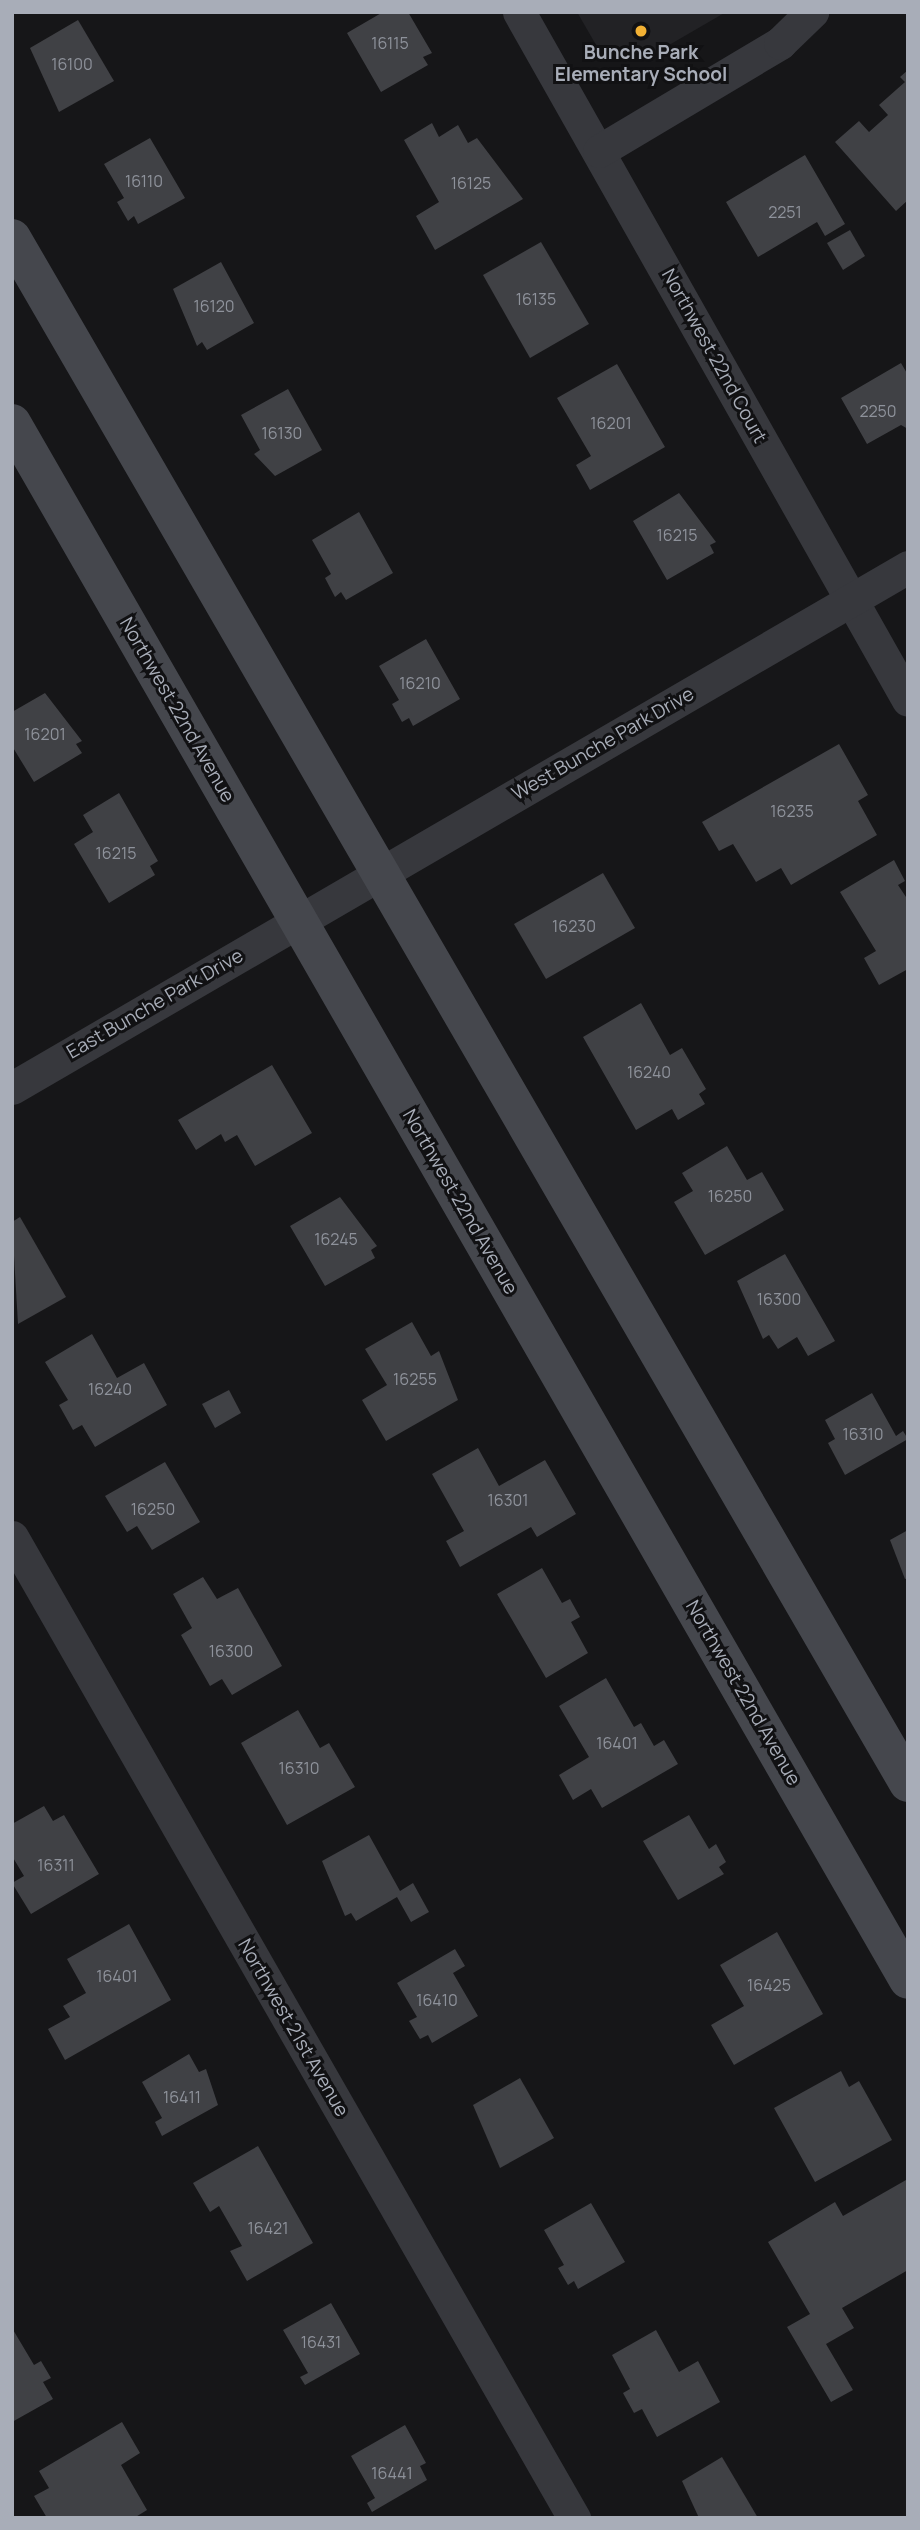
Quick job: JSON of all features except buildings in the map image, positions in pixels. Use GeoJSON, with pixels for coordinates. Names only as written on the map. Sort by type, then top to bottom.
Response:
{"type":"FeatureCollection","features":[{"type":"Feature","properties":{"kind":"main road"},"geometry":{"type":"LineString","coordinates":[[12,238],[908,1783]]}},
{"type":"Feature","properties":{"kind":"main road","name":"Northwest 22nd Avenue"},"geometry":{"type":"LineString","coordinates":[[12,423],[908,1980]]}},
{"type":"Feature","properties":{"kind":"street","name":"Northwest 22nd Court"},"geometry":{"type":"LineString","coordinates":[[519,12],[908,700]]}},
{"type":"Feature","properties":{"kind":"street"},"geometry":{"type":"LineString","coordinates":[[599,151],[780,43],[812,12]]}},
{"type":"Feature","properties":{"kind":"street","name":"West Bunche Park Drive"},"geometry":{"type":"LineString","coordinates":[[299,921],[908,567]]}},
{"type":"Feature","properties":{"kind":"street","name":"East Bunche Park Drive"},"geometry":{"type":"LineString","coordinates":[[12,1088],[299,921]]}},
{"type":"Feature","properties":{"kind":"street","name":"Northwest 21st Avenue"},"geometry":{"type":"LineString","coordinates":[[12,1537],[574,2518]]}},
{"type":"Feature","properties":{"kind":"shaded area","name":"Bunche Park Elementary School"},"geometry":{"type":"Polygon","coordinates":[[[577,12],[726,12],[645,59],[619,61],[599,50],[577,12]]]}},
{"type":"Feature","properties":{"kind":"place","name":"Bunche Park Elementary School"},"geometry":{"type":"Point","coordinates":[641,31]}}]}
